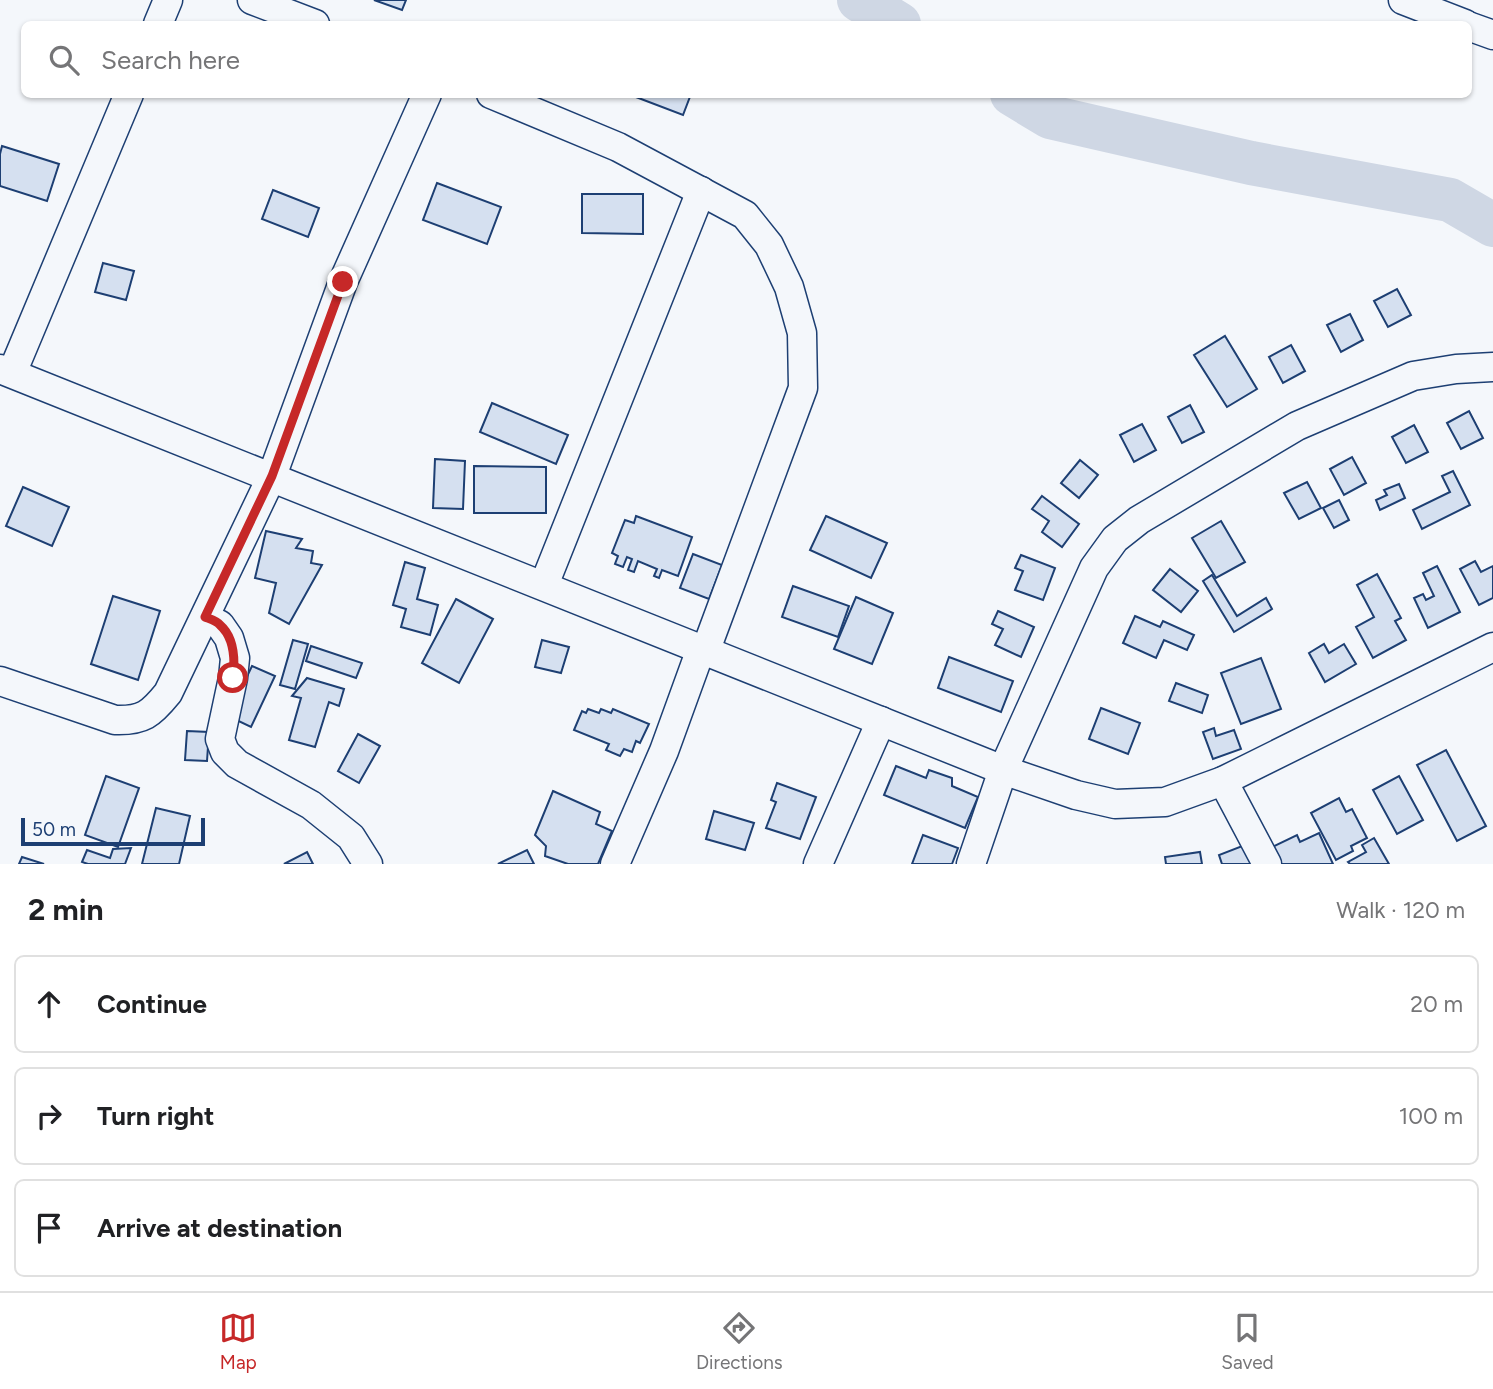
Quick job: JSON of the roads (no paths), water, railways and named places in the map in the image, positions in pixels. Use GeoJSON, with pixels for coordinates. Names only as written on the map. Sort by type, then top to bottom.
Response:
{"type":"FeatureCollection","features":[{"type":"Feature","properties":{"kind":"street"},"geometry":{"type":"LineString","coordinates":[[159,21],[168,0]]}},
{"type":"Feature","properties":{"kind":"street"},"geometry":{"type":"LineString","coordinates":[[252,0],[307,21]]}},
{"type":"Feature","properties":{"kind":"street"},"geometry":{"type":"LineString","coordinates":[[1403,0],[1457,21]]}},
{"type":"Feature","properties":{"kind":"street"},"geometry":{"type":"LineString","coordinates":[[1472,27],[1493,35]]}},
{"type":"Feature","properties":{"kind":"street"},"geometry":{"type":"LineString","coordinates":[[127,98],[6,371],[1003,770],[1076,795],[1115,804],[1166,802],[1223,781],[1493,647]]}},
{"type":"Feature","properties":{"kind":"street"},"geometry":{"type":"LineString","coordinates":[[0,681],[116,720],[133,721],[153,711],[168,694],[272,476],[343,282],[425,98]]}},
{"type":"Feature","properties":{"kind":"street"},"geometry":{"type":"LineString","coordinates":[[501,98],[618,147],[745,215],[769,245],[789,287],[802,333],[803,388],[708,644],[701,649],[664,751],[615,864]]}},
{"type":"Feature","properties":{"kind":"street"},"geometry":{"type":"LineString","coordinates":[[544,585],[701,191]]}},
{"type":"Feature","properties":{"kind":"street"},"geometry":{"type":"LineString","coordinates":[[971,864],[1003,770],[1094,568],[1115,539],[1139,520],[1297,426],[1413,376],[1456,369],[1493,367]]}},
{"type":"Feature","properties":{"kind":"street"},"geometry":{"type":"LineString","coordinates":[[205,617],[220,625],[229,638],[235,658],[219,739],[225,752],[237,764],[311,805],[351,837],[368,864]]}},
{"type":"Feature","properties":{"kind":"street"},"geometry":{"type":"LineString","coordinates":[[818,864],[881,721]]}},
{"type":"Feature","properties":{"kind":"street"},"geometry":{"type":"LineString","coordinates":[[1223,781],[1267,864]]}},
{"type":"Feature","properties":{"kind":"waterway"},"geometry":{"type":"LineString","coordinates":[[859,0],[894,21]]}},
{"type":"Feature","properties":{"kind":"waterway"},"geometry":{"type":"LineString","coordinates":[[1019,98],[1050,117],[1251,163],[1450,200],[1493,225]]}}]}
